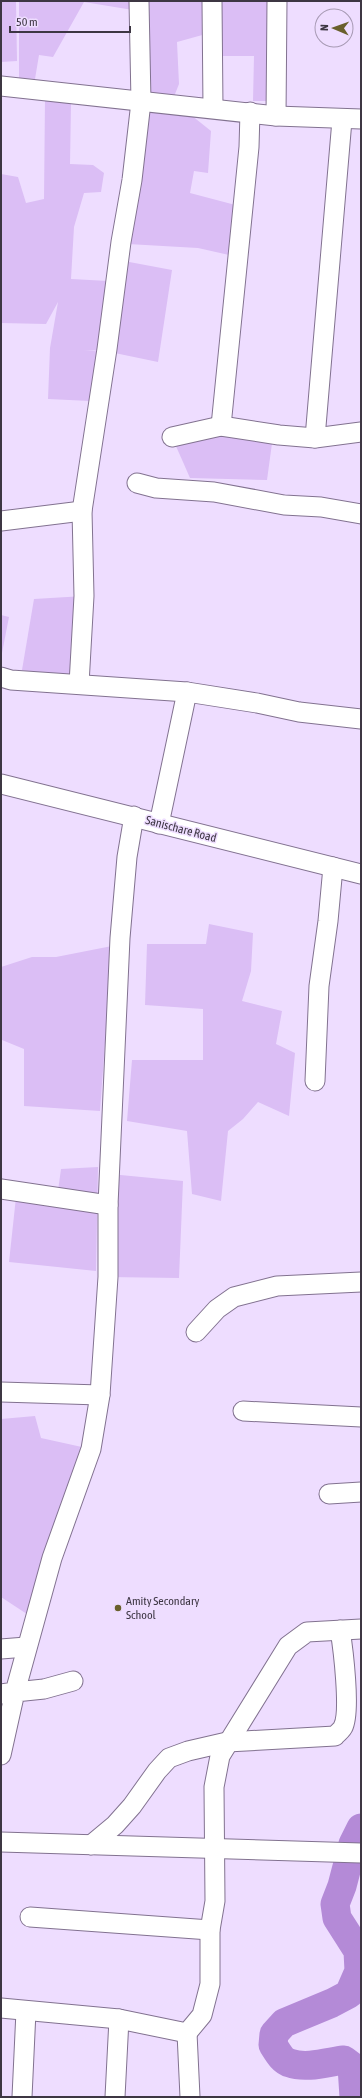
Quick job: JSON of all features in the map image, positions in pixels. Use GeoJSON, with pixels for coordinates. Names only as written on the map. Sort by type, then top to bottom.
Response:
{"type":"FeatureCollection","features":[{"type":"Feature","properties":{"kind":"street"},"geometry":{"type":"LineString","coordinates":[[79,684],[84,596],[82,511],[107,349],[121,242],[132,180],[141,102],[139,1]]}},
{"type":"Feature","properties":{"kind":"street"},"geometry":{"type":"LineString","coordinates":[[212,1],[213,108]]}},
{"type":"Feature","properties":{"kind":"street"},"geometry":{"type":"LineString","coordinates":[[276,116],[277,1]]}},
{"type":"Feature","properties":{"kind":"street"},"geometry":{"type":"LineString","coordinates":[[1,86],[276,116],[342,120],[361,119]]}},
{"type":"Feature","properties":{"kind":"street"},"geometry":{"type":"LineString","coordinates":[[221,426],[249,146],[250,112]]}},
{"type":"Feature","properties":{"kind":"street"},"geometry":{"type":"LineString","coordinates":[[315,438],[342,120]]}},
{"type":"Feature","properties":{"kind":"street"},"geometry":{"type":"LineString","coordinates":[[172,437],[221,426],[279,435],[315,438],[361,432]]}},
{"type":"Feature","properties":{"kind":"street"},"geometry":{"type":"LineString","coordinates":[[137,484],[156,488],[214,492],[284,505],[321,507],[361,514]]}},
{"type":"Feature","properties":{"kind":"street"},"geometry":{"type":"LineString","coordinates":[[1,521],[82,511]]}},
{"type":"Feature","properties":{"kind":"street"},"geometry":{"type":"LineString","coordinates":[[1,677],[11,680],[187,692],[258,703],[299,712],[361,720]]}},
{"type":"Feature","properties":{"kind":"street"},"geometry":{"type":"LineString","coordinates":[[159,824],[187,692]]}},
{"type":"Feature","properties":{"kind":"street","name":"Sanischare Road"},"geometry":{"type":"LineString","coordinates":[[1,784],[134,816],[159,824],[361,874]]}},
{"type":"Feature","properties":{"kind":"street"},"geometry":{"type":"LineString","coordinates":[[1,1755],[8,1693],[36,1620],[52,1558],[89,1455],[100,1395],[108,1277],[108,1205],[120,938],[127,857],[134,816]]}},
{"type":"Feature","properties":{"kind":"street"},"geometry":{"type":"LineString","coordinates":[[314,1081],[319,986],[328,921],[333,867]]}},
{"type":"Feature","properties":{"kind":"street"},"geometry":{"type":"LineString","coordinates":[[1,1189],[108,1205]]}},
{"type":"Feature","properties":{"kind":"street"},"geometry":{"type":"LineString","coordinates":[[196,1332],[217,1309],[234,1297],[277,1286],[361,1282]]}},
{"type":"Feature","properties":{"kind":"street"},"geometry":{"type":"LineString","coordinates":[[1,1392],[100,1395]]}},
{"type":"Feature","properties":{"kind":"street"},"geometry":{"type":"LineString","coordinates":[[242,1411],[361,1417]]}},
{"type":"Feature","properties":{"kind":"street"},"geometry":{"type":"LineString","coordinates":[[329,1494],[361,1492]]}},
{"type":"Feature","properties":{"kind":"street"},"geometry":{"type":"LineString","coordinates":[[190,2097],[187,2033],[202,2015],[210,1984],[210,1930],[215,1901],[214,1787],[220,1756],[227,1742],[288,1646],[307,1632],[361,1629]]}},
{"type":"Feature","properties":{"kind":"street"},"geometry":{"type":"LineString","coordinates":[[91,1845],[115,1825],[132,1806],[157,1771],[169,1758],[188,1751],[227,1742],[335,1736],[343,1727],[346,1714],[344,1657],[340,1630]]}},
{"type":"Feature","properties":{"kind":"street"},"geometry":{"type":"LineString","coordinates":[[1,1649],[26,1647]]}},
{"type":"Feature","properties":{"kind":"street"},"geometry":{"type":"LineString","coordinates":[[8,1693],[44,1689],[73,1681]]}},
{"type":"Feature","properties":{"kind":"street"},"geometry":{"type":"LineString","coordinates":[[1,1842],[361,1853]]}},
{"type":"Feature","properties":{"kind":"street"},"geometry":{"type":"LineString","coordinates":[[30,1917],[210,1930]]}},
{"type":"Feature","properties":{"kind":"street"},"geometry":{"type":"LineString","coordinates":[[1,2008],[119,2019],[187,2033]]}},
{"type":"Feature","properties":{"kind":"street"},"geometry":{"type":"LineString","coordinates":[[22,2097],[26,2011]]}},
{"type":"Feature","properties":{"kind":"street"},"geometry":{"type":"LineString","coordinates":[[115,2097],[119,2019]]}},
{"type":"Feature","properties":{"kind":"shaded area"},"geometry":{"type":"Polygon","coordinates":[[[1,1],[16,1],[17,61],[1,62],[1,1]]]}},
{"type":"Feature","properties":{"kind":"shaded area"},"geometry":{"type":"Polygon","coordinates":[[[19,1],[274,1],[274,101],[253,101],[254,56],[214,56],[206,34],[177,42],[179,84],[175,94],[176,103],[211,131],[208,173],[194,171],[190,193],[243,207],[238,257],[198,248],[128,244],[139,11],[84,2],[53,57],[39,55],[35,79],[19,78],[19,1]]]}},
{"type":"Feature","properties":{"kind":"shaded area"},"geometry":{"type":"Polygon","coordinates":[[[45,99],[71,103],[70,164],[93,165],[104,173],[101,192],[84,193],[74,227],[71,279],[108,281],[104,351],[84,350],[104,352],[90,401],[48,399],[50,348],[58,302],[46,324],[1,323],[1,174],[18,177],[26,203],[44,199],[45,99]]]}},
{"type":"Feature","properties":{"kind":"shaded area"},"geometry":{"type":"Polygon","coordinates":[[[124,261],[172,270],[158,362],[110,352],[124,261]]]}},
{"type":"Feature","properties":{"kind":"shaded area"},"geometry":{"type":"Polygon","coordinates":[[[221,429],[273,436],[267,480],[190,478],[172,437],[221,429]]]}},
{"type":"Feature","properties":{"kind":"shaded area"},"geometry":{"type":"Polygon","coordinates":[[[84,596],[79,684],[22,670],[34,599],[84,596]]]}},
{"type":"Feature","properties":{"kind":"shaded area"},"geometry":{"type":"Polygon","coordinates":[[[1,615],[9,617],[1,658],[1,615]]]}},
{"type":"Feature","properties":{"kind":"shaded area"},"geometry":{"type":"Polygon","coordinates":[[[209,924],[253,933],[251,971],[242,1001],[282,1011],[276,1044],[295,1053],[289,1116],[258,1102],[243,1119],[228,1131],[221,1201],[192,1194],[187,1131],[127,1121],[132,1060],[203,1060],[203,1009],[145,1005],[147,944],[206,944],[209,924]]]}},
{"type":"Feature","properties":{"kind":"shaded area"},"geometry":{"type":"Polygon","coordinates":[[[112,946],[100,1111],[24,1106],[24,1049],[2,1040],[1,967],[32,957],[56,957],[112,946]]]}},
{"type":"Feature","properties":{"kind":"shaded area"},"geometry":{"type":"Polygon","coordinates":[[[98,1167],[96,1271],[9,1262],[17,1188],[57,1198],[61,1169],[98,1167]]]}},
{"type":"Feature","properties":{"kind":"shaded area"},"geometry":{"type":"Polygon","coordinates":[[[110,1174],[183,1181],[179,1278],[108,1277],[110,1174]]]}},
{"type":"Feature","properties":{"kind":"shaded area"},"geometry":{"type":"Polygon","coordinates":[[[35,1416],[41,1438],[91,1449],[36,1620],[1,1597],[1,1419],[35,1416]]]}},
{"type":"Feature","properties":{"kind":"waterway"},"geometry":{"type":"LineString","coordinates":[[354,2097],[352,2066],[344,2060],[310,2065],[296,2065],[287,2062],[280,2056],[273,2045],[274,2034],[284,2023],[332,2003],[349,1994],[359,1971],[358,1951],[337,1918],[335,1904],[342,1886],[353,1844],[361,1828]]}},
{"type":"Feature","properties":{"kind":"place","name":"Amity Secondary School"},"geometry":{"type":"Point","coordinates":[118,1608]}}]}
